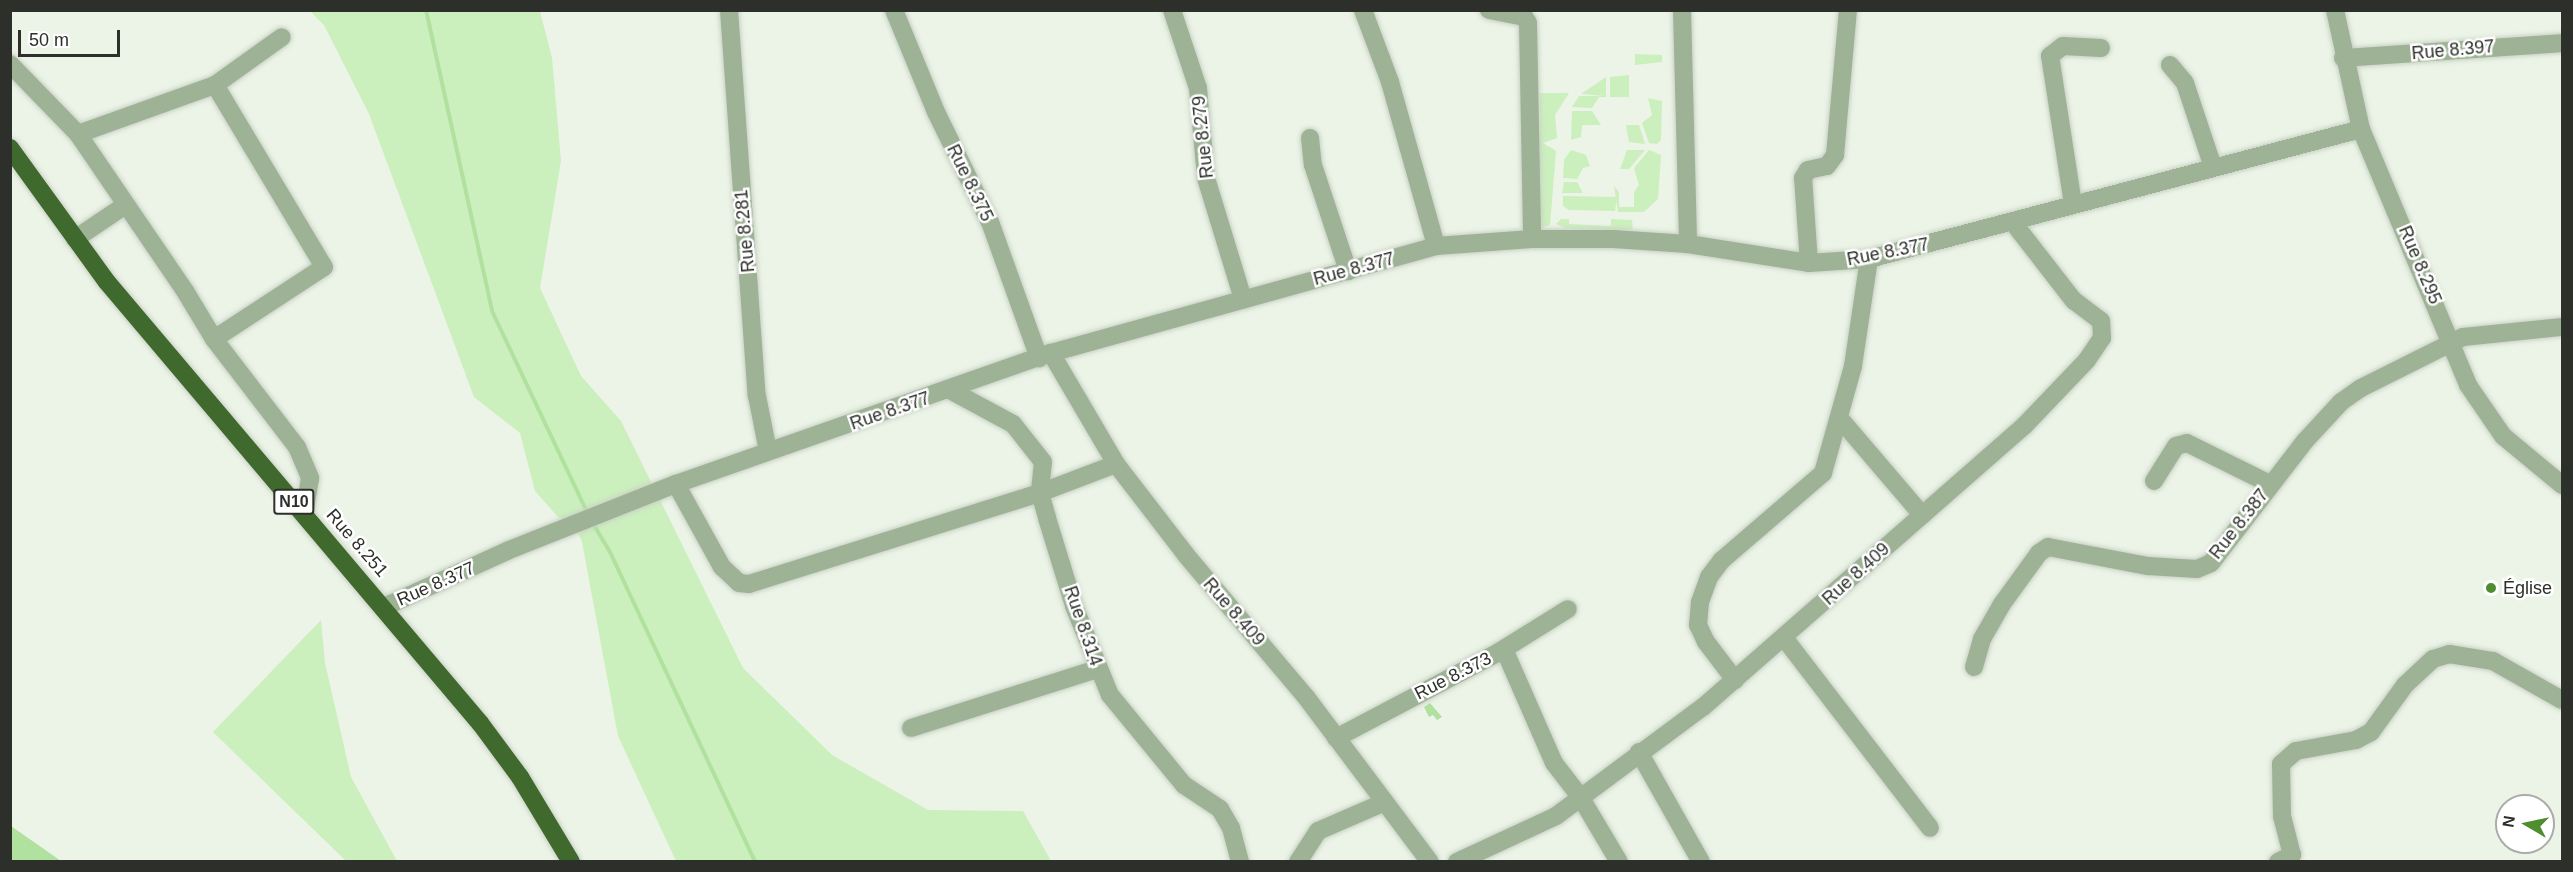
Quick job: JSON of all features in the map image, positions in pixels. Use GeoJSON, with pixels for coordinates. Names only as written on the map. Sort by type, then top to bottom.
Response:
{"type":"FeatureCollection","features":[{"type":"Feature","properties":{"kind":"highway","name":"Rue 8.251"},"geometry":{"type":"LineString","coordinates":[[10,148],[75,239],[384,607],[513,768],[571,861]]}},
{"type":"Feature","properties":{"kind":"street","name":"Rue 8.281"},"geometry":{"type":"LineString","coordinates":[[729,10],[757,396],[768,452]]}},
{"type":"Feature","properties":{"kind":"street","name":"Rue 8.375"},"geometry":{"type":"LineString","coordinates":[[894,10],[936,112],[990,222],[1045,355]]}},
{"type":"Feature","properties":{"kind":"street","name":"Rue 8.279"},"geometry":{"type":"LineString","coordinates":[[1172,10],[1198,88],[1206,178],[1243,299]]}},
{"type":"Feature","properties":{"kind":"street"},"geometry":{"type":"LineString","coordinates":[[1363,10],[1390,82],[1436,246]]}},
{"type":"Feature","properties":{"kind":"street"},"geometry":{"type":"LineString","coordinates":[[1489,10],[1524,17],[1528,23],[1532,238]]}},
{"type":"Feature","properties":{"kind":"street"},"geometry":{"type":"LineString","coordinates":[[1682,10],[1688,244]]}},
{"type":"Feature","properties":{"kind":"street"},"geometry":{"type":"LineString","coordinates":[[1809,263],[1803,178],[1808,170],[1827,166],[1835,155],[1848,10]]}},
{"type":"Feature","properties":{"kind":"street","name":"Rue 8.295"},"geometry":{"type":"LineString","coordinates":[[2335,10],[2343,58],[2361,129],[2468,385],[2489,419],[2517,449],[2562,485]]}},
{"type":"Feature","properties":{"kind":"street"},"geometry":{"type":"LineString","coordinates":[[78,134],[214,85],[282,37]]}},
{"type":"Feature","properties":{"kind":"street","name":"Rue 8.397"},"geometry":{"type":"LineString","coordinates":[[2343,58],[2562,43]]}},
{"type":"Feature","properties":{"kind":"street"},"geometry":{"type":"LineString","coordinates":[[2073,204],[2050,56],[2063,46],[2101,48]]}},
{"type":"Feature","properties":{"kind":"street"},"geometry":{"type":"LineString","coordinates":[[10,64],[78,134],[124,206],[162,256],[214,339],[309,467],[304,514]]}},
{"type":"Feature","properties":{"kind":"street"},"geometry":{"type":"LineString","coordinates":[[2170,65],[2184,83],[2213,167]]}},
{"type":"Feature","properties":{"kind":"street"},"geometry":{"type":"LineString","coordinates":[[214,85],[324,267],[214,339]]}},
{"type":"Feature","properties":{"kind":"street","name":"Rue 8.377"},"geometry":{"type":"LineString","coordinates":[[384,607],[676,484],[1045,355],[1436,246],[1532,238],[1688,244],[1809,263],[1869,260],[2012,220],[2361,129]]}},
{"type":"Feature","properties":{"kind":"street"},"geometry":{"type":"LineString","coordinates":[[1310,138],[1313,165],[1348,271]]}},
{"type":"Feature","properties":{"kind":"street"},"geometry":{"type":"LineString","coordinates":[[75,239],[124,206]]}},
{"type":"Feature","properties":{"kind":"street","name":"Rue 8.409"},"geometry":{"type":"LineString","coordinates":[[1457,861],[1544,823],[1581,798],[1735,680],[1785,639],[2024,426],[2087,360],[2102,338],[2101,321],[2074,301],[2012,220]]}},
{"type":"Feature","properties":{"kind":"street"},"geometry":{"type":"LineString","coordinates":[[1735,680],[1706,642],[1698,625],[1700,602],[1709,577],[1722,560],[1815,482],[1828,462],[1840,420],[1864,312],[1869,260]]}},
{"type":"Feature","properties":{"kind":"street","name":"Rue 8.387"},"geometry":{"type":"LineString","coordinates":[[1974,667],[1982,639],[2002,604],[2039,553],[2048,547],[2148,566],[2197,569],[2211,563],[2270,484],[2341,402],[2361,388],[2452,343],[2478,333],[2562,327]]}},
{"type":"Feature","properties":{"kind":"street","name":"Rue 8.409"},"geometry":{"type":"LineString","coordinates":[[1045,355],[1116,464],[1336,738],[1430,861]]}},
{"type":"Feature","properties":{"kind":"street","name":"Rue 8.314"},"geometry":{"type":"LineString","coordinates":[[950,390],[1013,424],[1043,462],[1040,493],[1097,669],[1124,714],[1184,785],[1221,809],[1240,861]]}},
{"type":"Feature","properties":{"kind":"street"},"geometry":{"type":"LineString","coordinates":[[1840,420],[1922,515]]}},
{"type":"Feature","properties":{"kind":"street"},"geometry":{"type":"LineString","coordinates":[[2154,481],[2176,446],[2187,443],[2270,484]]}},
{"type":"Feature","properties":{"kind":"street"},"geometry":{"type":"LineString","coordinates":[[676,484],[722,567],[739,583],[749,584],[1040,493],[1116,464]]}},
{"type":"Feature","properties":{"kind":"street","name":"Rue 8.373"},"geometry":{"type":"LineString","coordinates":[[1336,738],[1504,649],[1568,609]]}},
{"type":"Feature","properties":{"kind":"street"},"geometry":{"type":"LineString","coordinates":[[1785,639],[1930,828]]}},
{"type":"Feature","properties":{"kind":"street"},"geometry":{"type":"LineString","coordinates":[[1504,649],[1554,763],[1581,798],[1619,861]]}},
{"type":"Feature","properties":{"kind":"street"},"geometry":{"type":"LineString","coordinates":[[2288,859],[2282,816],[2281,765],[2296,751],[2356,740],[2371,732],[2405,685],[2433,659],[2449,654],[2493,661],[2562,700]]}},
{"type":"Feature","properties":{"kind":"street"},"geometry":{"type":"LineString","coordinates":[[911,728],[1097,669]]}},
{"type":"Feature","properties":{"kind":"street"},"geometry":{"type":"LineString","coordinates":[[1639,752],[1701,861]]}},
{"type":"Feature","properties":{"kind":"street"},"geometry":{"type":"LineString","coordinates":[[1298,861],[1318,831],[1385,802]]}},
{"type":"Feature","properties":{"kind":"shaded area"},"geometry":{"type":"Polygon","coordinates":[[[310,11],[540,11],[552,58],[561,161],[540,288],[581,376],[621,421],[743,668],[832,755],[928,810],[1023,811],[1051,861],[676,861],[618,736],[582,542],[573,521],[558,517],[535,491],[520,433],[474,397],[369,114],[324,25],[310,11]]]}},
{"type":"Feature","properties":{"kind":"shaded area"},"geometry":{"type":"Polygon","coordinates":[[[1635,54],[1662,55],[1662,62],[1635,65],[1635,54]]]}},
{"type":"Feature","properties":{"kind":"shaded area"},"geometry":{"type":"Polygon","coordinates":[[[1629,75],[1629,97],[1610,97],[1610,77],[1629,75]]]}},
{"type":"Feature","properties":{"kind":"shaded area"},"geometry":{"type":"Polygon","coordinates":[[[1606,77],[1606,97],[1599,97],[1592,108],[1572,107],[1579,96],[1605,96],[1581,94],[1606,77]]]}},
{"type":"Feature","properties":{"kind":"shaded area"},"geometry":{"type":"Polygon","coordinates":[[[1540,93],[1569,93],[1555,115],[1557,138],[1543,143],[1556,151],[1550,225],[1543,227],[1539,227],[1540,93]]]}},
{"type":"Feature","properties":{"kind":"shaded area"},"geometry":{"type":"Polygon","coordinates":[[[1648,98],[1662,101],[1661,140],[1657,144],[1649,143],[1642,123],[1652,115],[1648,98]]]}},
{"type":"Feature","properties":{"kind":"shaded area"},"geometry":{"type":"Polygon","coordinates":[[[1572,111],[1592,111],[1601,125],[1582,125],[1581,137],[1571,140],[1572,111]]]}},
{"type":"Feature","properties":{"kind":"shaded area"},"geometry":{"type":"Polygon","coordinates":[[[1626,125],[1639,125],[1645,144],[1629,142],[1626,125]]]}},
{"type":"Feature","properties":{"kind":"shaded area"},"geometry":{"type":"Polygon","coordinates":[[[1571,150],[1586,155],[1590,166],[1583,168],[1577,179],[1563,178],[1564,160],[1571,150]]]}},
{"type":"Feature","properties":{"kind":"shaded area"},"geometry":{"type":"Polygon","coordinates":[[[1627,150],[1645,150],[1629,169],[1620,169],[1627,150]]]}},
{"type":"Feature","properties":{"kind":"shaded area"},"geometry":{"type":"Polygon","coordinates":[[[1649,150],[1661,155],[1658,199],[1644,212],[1618,212],[1614,186],[1619,192],[1619,207],[1634,207],[1634,192],[1639,185],[1634,168],[1649,150]]]}},
{"type":"Feature","properties":{"kind":"shaded area"},"geometry":{"type":"Polygon","coordinates":[[[1564,182],[1577,182],[1583,193],[1562,193],[1564,182]]]}},
{"type":"Feature","properties":{"kind":"shaded area"},"geometry":{"type":"Polygon","coordinates":[[[1563,196],[1617,197],[1615,211],[1569,210],[1563,206],[1563,196]]]}},
{"type":"Feature","properties":{"kind":"shaded area"},"geometry":{"type":"Polygon","coordinates":[[[1561,219],[1569,219],[1569,224],[1611,226],[1611,219],[1632,220],[1633,230],[1565,228],[1556,224],[1561,219]]]}},
{"type":"Feature","properties":{"kind":"shaded area"},"geometry":{"type":"Polygon","coordinates":[[[321,620],[325,663],[351,777],[397,861],[346,861],[213,732],[321,620]]]}},
{"type":"Feature","properties":{"kind":"shaded area"},"geometry":{"type":"Polygon","coordinates":[[[1430,703],[1442,717],[1437,720],[1433,715],[1429,717],[1424,707],[1430,703]]]}},
{"type":"Feature","properties":{"kind":"shaded area"},"geometry":{"type":"Polygon","coordinates":[[[11,826],[61,861],[11,861],[11,826]]]}},
{"type":"Feature","properties":{"kind":"waterway"},"geometry":{"type":"LineString","coordinates":[[426,10],[492,311],[587,512]]}},
{"type":"Feature","properties":{"kind":"waterway"},"geometry":{"type":"LineString","coordinates":[[592,522],[610,552],[755,862]]}},
{"type":"Feature","properties":{"kind":"place","name":"Église"},"geometry":{"type":"Point","coordinates":[2491,588]}}]}
